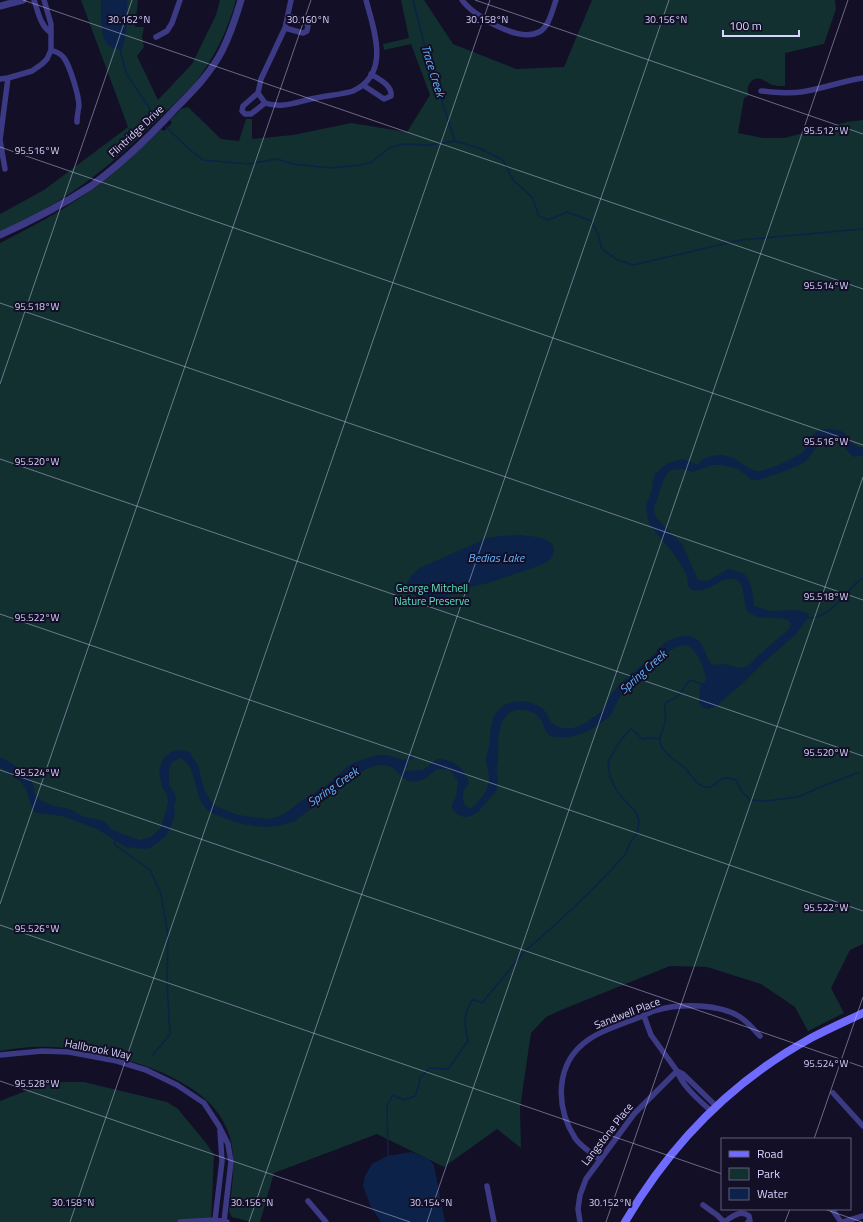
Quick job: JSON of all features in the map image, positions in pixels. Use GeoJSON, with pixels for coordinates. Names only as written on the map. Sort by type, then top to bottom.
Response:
{"type":"FeatureCollection","features":[{"type":"Feature","properties":{"kind":"main road"},"geometry":{"type":"LineString","coordinates":[[625,1222],[642,1194],[668,1158],[725,1098],[756,1073],[785,1054],[863,1013]]}},
{"type":"Feature","properties":{"kind":"street"},"geometry":{"type":"LineString","coordinates":[[0,6],[23,0]]}},
{"type":"Feature","properties":{"kind":"street"},"geometry":{"type":"LineString","coordinates":[[34,0],[43,24],[50,32]]}},
{"type":"Feature","properties":{"kind":"street"},"geometry":{"type":"LineString","coordinates":[[0,79],[32,72],[47,59],[51,50],[52,39],[50,32],[51,24],[44,0]]}},
{"type":"Feature","properties":{"kind":"street"},"geometry":{"type":"LineString","coordinates":[[156,37],[167,31],[172,23],[180,0]]}},
{"type":"Feature","properties":{"kind":"street","name":"Flintridge Drive"},"geometry":{"type":"LineString","coordinates":[[0,235],[41,215],[90,186],[143,142],[207,74],[222,51],[229,36],[241,0]]}},
{"type":"Feature","properties":{"kind":"street"},"geometry":{"type":"LineString","coordinates":[[265,103],[251,114],[245,114],[242,111],[244,106],[258,94],[260,79],[285,28],[289,16],[291,0]]}},
{"type":"Feature","properties":{"kind":"street"},"geometry":{"type":"LineString","coordinates":[[258,94],[265,103],[274,106],[287,105],[352,91],[364,85],[377,61],[378,48],[366,0]]}},
{"type":"Feature","properties":{"kind":"street"},"geometry":{"type":"LineString","coordinates":[[462,0],[469,9],[484,20],[516,33],[532,35],[539,32],[549,21],[556,0]]}},
{"type":"Feature","properties":{"kind":"street"},"geometry":{"type":"LineString","coordinates":[[285,28],[303,33],[307,31],[308,26],[305,21],[289,16]]}},
{"type":"Feature","properties":{"kind":"street"},"geometry":{"type":"LineString","coordinates":[[51,50],[59,53],[65,59],[72,76],[79,105],[77,122]]}},
{"type":"Feature","properties":{"kind":"street"},"geometry":{"type":"LineString","coordinates":[[364,85],[384,99],[391,96],[392,90],[371,74]]}},
{"type":"Feature","properties":{"kind":"street"},"geometry":{"type":"LineString","coordinates":[[5,169],[0,140],[8,78]]}},
{"type":"Feature","properties":{"kind":"street"},"geometry":{"type":"LineString","coordinates":[[760,91],[783,93],[800,92],[847,80],[863,78]]}},
{"type":"Feature","properties":{"kind":"street","name":"Sandwell Place"},"geometry":{"type":"LineString","coordinates":[[600,1160],[576,1139],[564,1115],[561,1099],[561,1085],[570,1060],[577,1050],[587,1041],[599,1033],[658,1010],[685,1006],[707,1007],[740,1017],[760,1036]]}},
{"type":"Feature","properties":{"kind":"street"},"geometry":{"type":"LineString","coordinates":[[644,1016],[651,1035],[677,1071],[683,1074],[714,1109]]}},
{"type":"Feature","properties":{"kind":"street","name":"Hallbrook Way"},"geometry":{"type":"LineString","coordinates":[[0,1055],[42,1051],[69,1052],[117,1061],[146,1070],[178,1085],[204,1103],[219,1126],[228,1144],[230,1162],[225,1222]]}},
{"type":"Feature","properties":{"kind":"street","name":"Langstone Place"},"geometry":{"type":"LineString","coordinates":[[580,1222],[578,1209],[580,1196],[586,1179],[634,1114],[677,1071]]}},
{"type":"Feature","properties":{"kind":"street"},"geometry":{"type":"LineString","coordinates":[[833,1093],[863,1126]]}},
{"type":"Feature","properties":{"kind":"street","name":"Hallbrook Way"},"geometry":{"type":"LineString","coordinates":[[215,1220],[222,1161],[219,1126]]}},
{"type":"Feature","properties":{"kind":"street"},"geometry":{"type":"LineString","coordinates":[[487,1186],[494,1222]]}},
{"type":"Feature","properties":{"kind":"street"},"geometry":{"type":"LineString","coordinates":[[308,1201],[326,1222]]}},
{"type":"Feature","properties":{"kind":"street"},"geometry":{"type":"LineString","coordinates":[[702,1204],[724,1222],[739,1213],[745,1213],[749,1216],[750,1221],[748,1222]]}},
{"type":"Feature","properties":{"kind":"street"},"geometry":{"type":"LineString","coordinates":[[833,1210],[842,1222],[863,1216]]}},
{"type":"Feature","properties":{"kind":"street"},"geometry":{"type":"LineString","coordinates":[[180,1222],[215,1220],[225,1222]]}},
{"type":"Feature","properties":{"kind":"green space"},"geometry":{"type":"Polygon","coordinates":[[[81,0],[138,0],[135,27],[144,27],[142,37],[144,47],[137,56],[158,100],[192,64],[216,15],[220,0],[236,0],[220,44],[208,65],[194,84],[180,99],[101,171],[64,198],[44,210],[0,232],[0,214],[44,190],[128,127],[81,0]]]}},
{"type":"Feature","properties":{"kind":"green space","name":"George Mitchell Nature Preserve"},"geometry":{"type":"Polygon","coordinates":[[[401,0],[424,0],[453,44],[516,69],[564,67],[592,0],[835,0],[836,9],[824,44],[785,53],[785,86],[772,85],[764,80],[758,79],[753,80],[750,83],[748,86],[749,95],[744,98],[738,133],[763,138],[784,138],[847,122],[863,120],[863,944],[850,950],[831,988],[844,1013],[808,1031],[795,1007],[761,984],[707,967],[670,966],[546,1017],[531,1033],[520,1108],[521,1148],[497,1129],[444,1167],[377,1134],[274,1173],[260,1222],[251,1222],[232,1217],[229,1212],[233,1181],[233,1160],[230,1139],[227,1129],[215,1110],[198,1093],[176,1079],[151,1068],[125,1059],[98,1053],[45,1047],[0,1051],[0,243],[56,213],[107,179],[161,129],[164,131],[172,123],[170,120],[181,109],[188,107],[221,139],[239,141],[246,119],[252,119],[252,139],[293,135],[351,123],[407,132],[430,95],[411,44],[384,50],[383,44],[409,38],[401,0]]]}},
{"type":"Feature","properties":{"kind":"green space"},"geometry":{"type":"Polygon","coordinates":[[[49,1082],[84,1082],[167,1102],[178,1109],[214,1155],[211,1222],[0,1222],[0,1101],[49,1082]]]}},
{"type":"Feature","properties":{"kind":"water"},"geometry":{"type":"Polygon","coordinates":[[[101,0],[127,0],[127,25],[122,50],[110,46],[105,40],[101,23],[101,0]]]}},
{"type":"Feature","properties":{"kind":"water","name":"Spring Creek"},"geometry":{"type":"Polygon","coordinates":[[[823,429],[843,432],[856,446],[863,447],[863,455],[855,457],[851,455],[836,438],[829,437],[823,439],[805,462],[785,471],[758,480],[752,480],[738,469],[722,465],[712,465],[693,472],[683,469],[671,470],[664,479],[654,508],[655,515],[660,522],[682,544],[698,580],[708,581],[728,569],[742,573],[748,578],[751,585],[754,606],[769,611],[798,610],[809,614],[808,618],[796,634],[717,706],[708,709],[701,707],[699,701],[700,685],[705,682],[706,677],[700,660],[692,648],[685,645],[677,647],[662,658],[655,668],[620,697],[608,718],[584,733],[570,737],[552,736],[549,735],[541,720],[534,713],[525,710],[515,710],[511,712],[503,720],[500,730],[498,741],[497,788],[477,813],[468,817],[457,814],[452,809],[452,804],[456,797],[458,781],[449,769],[437,769],[424,779],[412,782],[407,780],[391,767],[379,765],[366,769],[355,775],[295,821],[268,827],[250,826],[218,816],[205,807],[200,799],[189,766],[185,761],[179,758],[172,762],[169,769],[169,785],[174,792],[176,799],[174,806],[174,818],[166,836],[150,848],[144,849],[126,847],[97,829],[62,816],[37,813],[33,811],[26,789],[20,781],[0,767],[0,757],[23,771],[32,781],[34,793],[42,801],[54,806],[70,809],[84,817],[101,820],[111,829],[140,840],[151,837],[161,828],[168,803],[167,794],[162,787],[159,771],[163,759],[171,752],[180,750],[191,753],[198,765],[204,789],[212,803],[217,807],[238,815],[266,819],[277,817],[286,813],[301,801],[326,786],[349,765],[377,755],[387,755],[403,760],[408,759],[412,754],[414,757],[408,762],[407,767],[404,769],[405,771],[423,770],[437,759],[443,759],[453,763],[462,769],[469,784],[466,786],[463,801],[470,809],[481,799],[488,786],[489,776],[486,758],[491,727],[496,713],[504,705],[522,701],[528,702],[539,706],[544,710],[551,722],[560,728],[578,727],[601,712],[617,687],[642,666],[660,647],[672,639],[684,636],[692,637],[702,644],[710,663],[714,665],[724,664],[739,668],[748,666],[789,629],[791,624],[788,620],[758,617],[748,612],[743,590],[740,582],[737,580],[731,578],[726,579],[704,590],[697,591],[690,589],[683,567],[651,526],[648,520],[646,506],[653,487],[652,483],[655,474],[668,463],[683,459],[698,465],[706,458],[720,455],[734,458],[749,468],[760,471],[783,463],[801,454],[807,447],[813,435],[823,429]]]}},
{"type":"Feature","properties":{"kind":"water","name":"Bedias Lake"},"geometry":{"type":"Polygon","coordinates":[[[520,535],[539,538],[550,542],[553,546],[554,552],[551,559],[541,565],[488,583],[462,589],[438,601],[429,603],[412,594],[406,588],[407,582],[420,568],[487,538],[520,535]]]}},
{"type":"Feature","properties":{"kind":"water"},"geometry":{"type":"Polygon","coordinates":[[[411,1152],[427,1158],[434,1165],[445,1222],[381,1222],[371,1207],[363,1186],[365,1176],[372,1164],[387,1156],[411,1152]]]}},
{"type":"Feature","properties":{"kind":"waterway","name":"Trace Creek"},"geometry":{"type":"LineString","coordinates":[[413,0],[429,62],[455,141]]}},
{"type":"Feature","properties":{"kind":"waterway"},"geometry":{"type":"LineString","coordinates":[[120,49],[126,73],[152,112],[159,118]]}},
{"type":"Feature","properties":{"kind":"waterway"},"geometry":{"type":"LineString","coordinates":[[166,127],[203,160],[249,164],[277,159],[293,164],[330,168],[360,165],[372,162],[389,148],[404,144],[430,145],[455,141],[479,148],[503,160],[513,180],[532,197],[539,216],[548,220],[567,212],[591,221],[598,234],[602,249],[616,259],[633,265],[741,240],[863,229]]}},
{"type":"Feature","properties":{"kind":"waterway"},"geometry":{"type":"LineString","coordinates":[[808,618],[817,617],[832,609],[856,583],[863,578]]}},
{"type":"Feature","properties":{"kind":"waterway"},"geometry":{"type":"LineString","coordinates":[[704,685],[691,680],[686,684],[678,696],[666,704],[666,721],[660,740],[663,750],[686,769],[701,785],[709,788],[724,778],[731,778],[736,780],[741,790],[750,800],[765,801],[798,797],[860,772]]}},
{"type":"Feature","properties":{"kind":"waterway"},"geometry":{"type":"LineString","coordinates":[[388,1156],[387,1106],[393,1095],[404,1100],[415,1096],[420,1078],[430,1068],[448,1069],[468,1041],[465,1019],[467,1010],[473,999],[482,1003],[524,952],[592,890],[625,855],[629,845],[638,831],[639,820],[635,811],[618,793],[610,777],[608,762],[620,741],[631,729],[642,739],[660,739]]}},
{"type":"Feature","properties":{"kind":"waterway"},"geometry":{"type":"LineString","coordinates":[[115,839],[115,845],[150,870],[161,894],[168,936],[167,982],[170,1034],[153,1055]]}}]}
